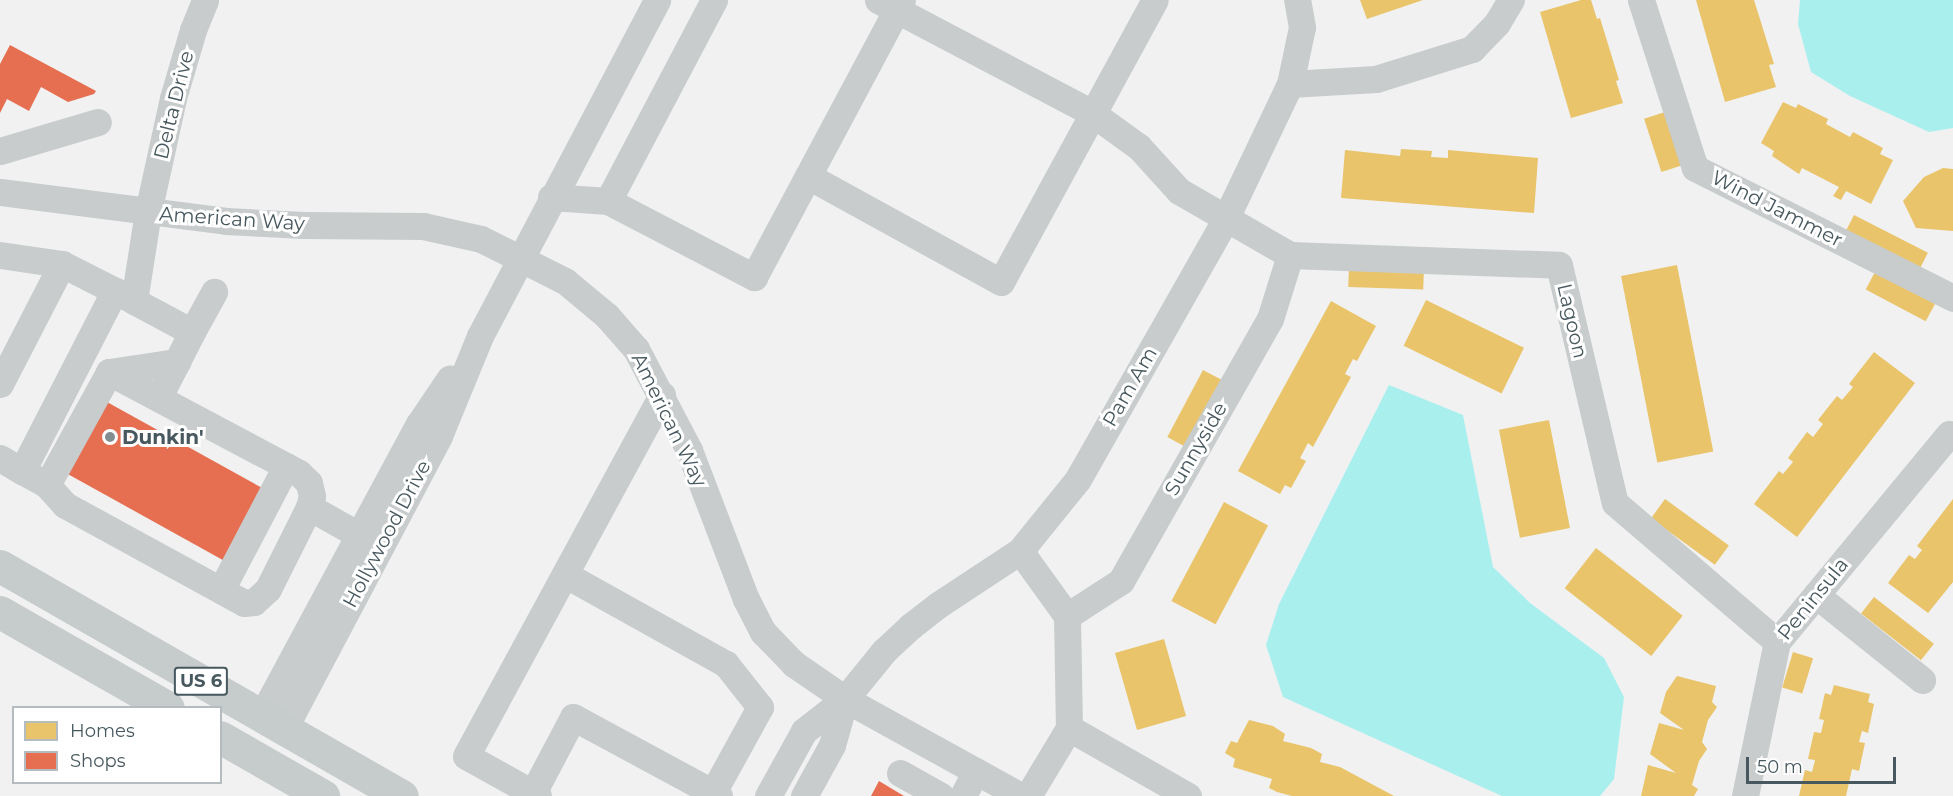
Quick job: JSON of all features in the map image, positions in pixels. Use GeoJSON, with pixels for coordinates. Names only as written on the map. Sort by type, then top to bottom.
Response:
{"type":"FeatureCollection","features":[{"type":"Feature","properties":{"kind":"main road","name":"US 6"},"geometry":{"type":"LineString","coordinates":[[0,566],[402,796]]}},
{"type":"Feature","properties":{"kind":"main road","name":"US 6"},"geometry":{"type":"LineString","coordinates":[[0,612],[164,706]]}},
{"type":"Feature","properties":{"kind":"main road"},"geometry":{"type":"LineString","coordinates":[[222,738],[323,796]]}},
{"type":"Feature","properties":{"kind":"street","name":"Delta Drive"},"geometry":{"type":"LineString","coordinates":[[11,465],[125,296],[148,212],[173,98],[193,30],[206,0]]}},
{"type":"Feature","properties":{"kind":"street","name":"Hollywood Drive"},"geometry":{"type":"LineString","coordinates":[[273,722],[370,541],[439,436],[480,336],[551,197],[657,0]]}},
{"type":"Feature","properties":{"kind":"street"},"geometry":{"type":"LineString","coordinates":[[608,201],[714,0]]}},
{"type":"Feature","properties":{"kind":"street"},"geometry":{"type":"LineString","coordinates":[[808,176],[1002,282],[1155,0]]}},
{"type":"Feature","properties":{"kind":"street","name":"Pam Am"},"geometry":{"type":"LineString","coordinates":[[768,796],[804,731],[845,699],[884,651],[911,626],[938,604],[1020,551],[1078,479],[1226,218],[1290,84],[1302,27],[1297,0]]}},
{"type":"Feature","properties":{"kind":"street"},"geometry":{"type":"LineString","coordinates":[[1290,84],[1376,78],[1472,49],[1497,23],[1510,0]]}},
{"type":"Feature","properties":{"kind":"street","name":"Wind Jammer"},"geometry":{"type":"LineString","coordinates":[[1641,0],[1695,168],[1953,298]]}},
{"type":"Feature","properties":{"kind":"street"},"geometry":{"type":"LineString","coordinates":[[551,197],[608,201],[754,277],[808,176],[892,3]]}},
{"type":"Feature","properties":{"kind":"street","name":"Lagoon"},"geometry":{"type":"LineString","coordinates":[[892,3],[1092,113],[1139,147],[1179,191],[1290,255],[1559,266],[1615,503],[1777,642]]}},
{"type":"Feature","properties":{"kind":"street"},"geometry":{"type":"LineString","coordinates":[[0,152],[98,122]]}},
{"type":"Feature","properties":{"kind":"street","name":"American Way"},"geometry":{"type":"LineString","coordinates":[[0,192],[226,221],[303,225],[423,226],[481,238],[566,281],[607,316],[636,349],[662,395],[689,450],[746,599],[763,632],[794,664],[845,699],[1021,796]]}},
{"type":"Feature","properties":{"kind":"street"},"geometry":{"type":"LineString","coordinates":[[0,255],[62,264],[192,332]]}},
{"type":"Feature","properties":{"kind":"street","name":"Sunnyside"},"geometry":{"type":"LineString","coordinates":[[1067,616],[1121,582],[1270,319],[1290,255]]}},
{"type":"Feature","properties":{"kind":"street"},"geometry":{"type":"LineString","coordinates":[[0,384],[62,264]]}},
{"type":"Feature","properties":{"kind":"street"},"geometry":{"type":"LineString","coordinates":[[159,398],[214,292]]}},
{"type":"Feature","properties":{"kind":"street"},"geometry":{"type":"LineString","coordinates":[[109,372],[177,362]]}},
{"type":"Feature","properties":{"kind":"street"},"geometry":{"type":"LineString","coordinates":[[47,484],[109,372]]}},
{"type":"Feature","properties":{"kind":"street"},"geometry":{"type":"LineString","coordinates":[[11,465],[47,484],[65,505],[244,603],[254,602],[268,589],[309,507],[312,496],[309,483],[299,473],[109,372]]}},
{"type":"Feature","properties":{"kind":"street"},"geometry":{"type":"LineString","coordinates":[[566,575],[726,664],[760,707],[715,795],[573,717],[536,795],[466,756],[662,395]]}},
{"type":"Feature","properties":{"kind":"street","name":"Peninsula"},"geometry":{"type":"LineString","coordinates":[[1745,796],[1777,642],[1949,434]]}},
{"type":"Feature","properties":{"kind":"street"},"geometry":{"type":"LineString","coordinates":[[221,590],[286,466]]}},
{"type":"Feature","properties":{"kind":"street"},"geometry":{"type":"LineString","coordinates":[[309,507],[370,541]]}},
{"type":"Feature","properties":{"kind":"street"},"geometry":{"type":"LineString","coordinates":[[1020,551],[1067,616],[1069,728],[1028,796]]}},
{"type":"Feature","properties":{"kind":"street"},"geometry":{"type":"LineString","coordinates":[[1816,595],[1922,680]]}},
{"type":"Feature","properties":{"kind":"street","name":"Pam Am"},"geometry":{"type":"LineString","coordinates":[[804,796],[832,745],[845,699]]}},
{"type":"Feature","properties":{"kind":"street"},"geometry":{"type":"LineString","coordinates":[[1069,728],[1188,796]]}},
{"type":"Feature","properties":{"kind":"street"},"geometry":{"type":"LineString","coordinates":[[963,796],[976,771]]}},
{"type":"Feature","properties":{"kind":"street"},"geometry":{"type":"LineString","coordinates":[[900,773],[941,796]]}},
{"type":"Feature","properties":{"kind":"water"},"geometry":{"type":"Polygon","coordinates":[[[1800,0],[1953,0],[1953,128],[1929,132],[1850,96],[1811,72],[1798,24],[1800,0]]]}},
{"type":"Feature","properties":{"kind":"water"},"geometry":{"type":"Polygon","coordinates":[[[1389,385],[1463,415],[1493,567],[1530,603],[1604,658],[1624,697],[1614,779],[1600,796],[1502,796],[1283,697],[1266,645],[1279,604],[1389,385]]]}},
{"type":"Feature","properties":{"kind":"building: Homes"},"geometry":{"type":"Polygon","coordinates":[[[1360,0],[1423,0],[1367,19],[1360,0]]]}},
{"type":"Feature","properties":{"kind":"building: Homes"},"geometry":{"type":"Polygon","coordinates":[[[1581,0],[1591,0],[1597,19],[1600,18],[1619,80],[1616,81],[1623,103],[1571,118],[1540,12],[1581,0]]]}},
{"type":"Feature","properties":{"kind":"building: Homes"},"geometry":{"type":"Polygon","coordinates":[[[1696,0],[1754,0],[1774,64],[1769,65],[1776,87],[1725,102],[1696,0]]]}},
{"type":"Feature","properties":{"kind":"building: Homes"},"geometry":{"type":"Polygon","coordinates":[[[1783,102],[1796,108],[1798,104],[1828,119],[1826,124],[1850,137],[1853,132],[1883,148],[1880,154],[1893,160],[1871,204],[1846,191],[1841,200],[1833,196],[1839,187],[1802,168],[1799,174],[1772,156],[1774,151],[1761,143],[1783,102]]]}},
{"type":"Feature","properties":{"kind":"building: Homes"},"geometry":{"type":"Polygon","coordinates":[[[1665,112],[1682,165],[1661,172],[1644,119],[1665,112]]]}},
{"type":"Feature","properties":{"kind":"building: Homes"},"geometry":{"type":"Polygon","coordinates":[[[1401,149],[1432,151],[1431,157],[1448,158],[1448,150],[1538,158],[1534,213],[1341,198],[1345,150],[1400,156],[1401,149]]]}},
{"type":"Feature","properties":{"kind":"building: Homes"},"geometry":{"type":"Polygon","coordinates":[[[1943,168],[1953,169],[1953,231],[1916,228],[1903,201],[1924,177],[1943,168]]]}},
{"type":"Feature","properties":{"kind":"building: Homes"},"geometry":{"type":"Polygon","coordinates":[[[1854,215],[1928,253],[1918,271],[1844,234],[1854,215]]]}},
{"type":"Feature","properties":{"kind":"building: Homes"},"geometry":{"type":"Polygon","coordinates":[[[1677,265],[1713,452],[1657,462],[1621,276],[1677,265]]]}},
{"type":"Feature","properties":{"kind":"building: Homes"},"geometry":{"type":"Polygon","coordinates":[[[1349,266],[1424,269],[1423,290],[1348,287],[1349,266]]]}},
{"type":"Feature","properties":{"kind":"building: Homes"},"geometry":{"type":"Polygon","coordinates":[[[1876,270],[1936,302],[1926,321],[1866,289],[1876,270]]]}},
{"type":"Feature","properties":{"kind":"building: Homes"},"geometry":{"type":"Polygon","coordinates":[[[1426,300],[1524,348],[1502,394],[1404,346],[1426,300]]]}},
{"type":"Feature","properties":{"kind":"building: Homes"},"geometry":{"type":"Polygon","coordinates":[[[1331,301],[1376,326],[1357,361],[1353,359],[1345,374],[1351,377],[1313,447],[1308,443],[1300,458],[1306,461],[1291,488],[1285,485],[1280,494],[1238,471],[1331,301]]]}},
{"type":"Feature","properties":{"kind":"building: Homes"},"geometry":{"type":"Polygon","coordinates":[[[1874,352],[1915,383],[1797,537],[1754,504],[1779,471],[1783,474],[1793,462],[1788,458],[1807,432],[1813,437],[1823,424],[1818,420],[1837,396],[1842,400],[1853,387],[1849,384],[1874,352]]]}},
{"type":"Feature","properties":{"kind":"building: Homes"},"geometry":{"type":"Polygon","coordinates":[[[1203,370],[1222,380],[1186,447],[1167,437],[1203,370]]]}},
{"type":"Feature","properties":{"kind":"building: Homes"},"geometry":{"type":"Polygon","coordinates":[[[1549,420],[1570,528],[1520,538],[1499,430],[1549,420]]]}},
{"type":"Feature","properties":{"kind":"building: Homes"},"geometry":{"type":"Polygon","coordinates":[[[1665,499],[1729,545],[1715,565],[1651,518],[1665,499]]]}},
{"type":"Feature","properties":{"kind":"building: Homes"},"geometry":{"type":"Polygon","coordinates":[[[1953,499],[1953,582],[1928,613],[1888,583],[1909,555],[1915,559],[1922,550],[1917,546],[1953,499]]]}},
{"type":"Feature","properties":{"kind":"building: Homes"},"geometry":{"type":"Polygon","coordinates":[[[1224,502],[1268,525],[1216,624],[1171,601],[1224,502]]]}},
{"type":"Feature","properties":{"kind":"building: Homes"},"geometry":{"type":"Polygon","coordinates":[[[1596,548],[1683,616],[1651,656],[1565,588],[1596,548]]]}},
{"type":"Feature","properties":{"kind":"building: Homes"},"geometry":{"type":"Polygon","coordinates":[[[1874,597],[1934,644],[1921,660],[1861,614],[1874,597]]]}},
{"type":"Feature","properties":{"kind":"building: Homes"},"geometry":{"type":"Polygon","coordinates":[[[1164,639],[1186,716],[1137,730],[1115,653],[1164,639]]]}},
{"type":"Feature","properties":{"kind":"building: Homes"},"geometry":{"type":"Polygon","coordinates":[[[1793,652],[1813,658],[1802,694],[1782,687],[1793,652]]]}},
{"type":"Feature","properties":{"kind":"building: Homes"},"geometry":{"type":"Polygon","coordinates":[[[1677,676],[1716,686],[1712,702],[1717,707],[1708,720],[1702,742],[1707,749],[1699,761],[1692,785],[1698,789],[1694,796],[1641,796],[1648,765],[1676,773],[1650,754],[1659,723],[1684,730],[1660,713],[1666,692],[1677,676]]]}},
{"type":"Feature","properties":{"kind":"building: Homes"},"geometry":{"type":"Polygon","coordinates":[[[1834,685],[1870,694],[1868,702],[1874,704],[1868,733],[1862,731],[1859,742],[1865,743],[1859,771],[1852,769],[1846,796],[1799,796],[1805,770],[1812,772],[1815,760],[1808,759],[1814,732],[1821,733],[1824,720],[1819,719],[1825,693],[1831,695],[1834,685]]]}},
{"type":"Feature","properties":{"kind":"building: Homes"},"geometry":{"type":"Polygon","coordinates":[[[1249,720],[1273,726],[1285,734],[1283,741],[1311,748],[1322,754],[1320,762],[1340,767],[1394,796],[1292,796],[1269,788],[1272,779],[1233,767],[1235,759],[1225,753],[1231,741],[1237,743],[1249,720]]]}},
{"type":"Feature","properties":{"kind":"building: Shops"},"geometry":{"type":"Polygon","coordinates":[[[10,45],[96,91],[94,94],[68,102],[41,87],[29,111],[7,99],[0,113],[0,64],[10,45]]]}},
{"type":"Feature","properties":{"kind":"building: Shops"},"geometry":{"type":"Polygon","coordinates":[[[107,402],[268,491],[228,563],[67,474],[107,402]]]}},
{"type":"Feature","properties":{"kind":"building: Shops"},"geometry":{"type":"Polygon","coordinates":[[[879,781],[904,796],[871,796],[879,781]]]}},
{"type":"Feature","properties":{"kind":"place","name":"Dunkin'"},"geometry":{"type":"Point","coordinates":[110,437]}}]}
